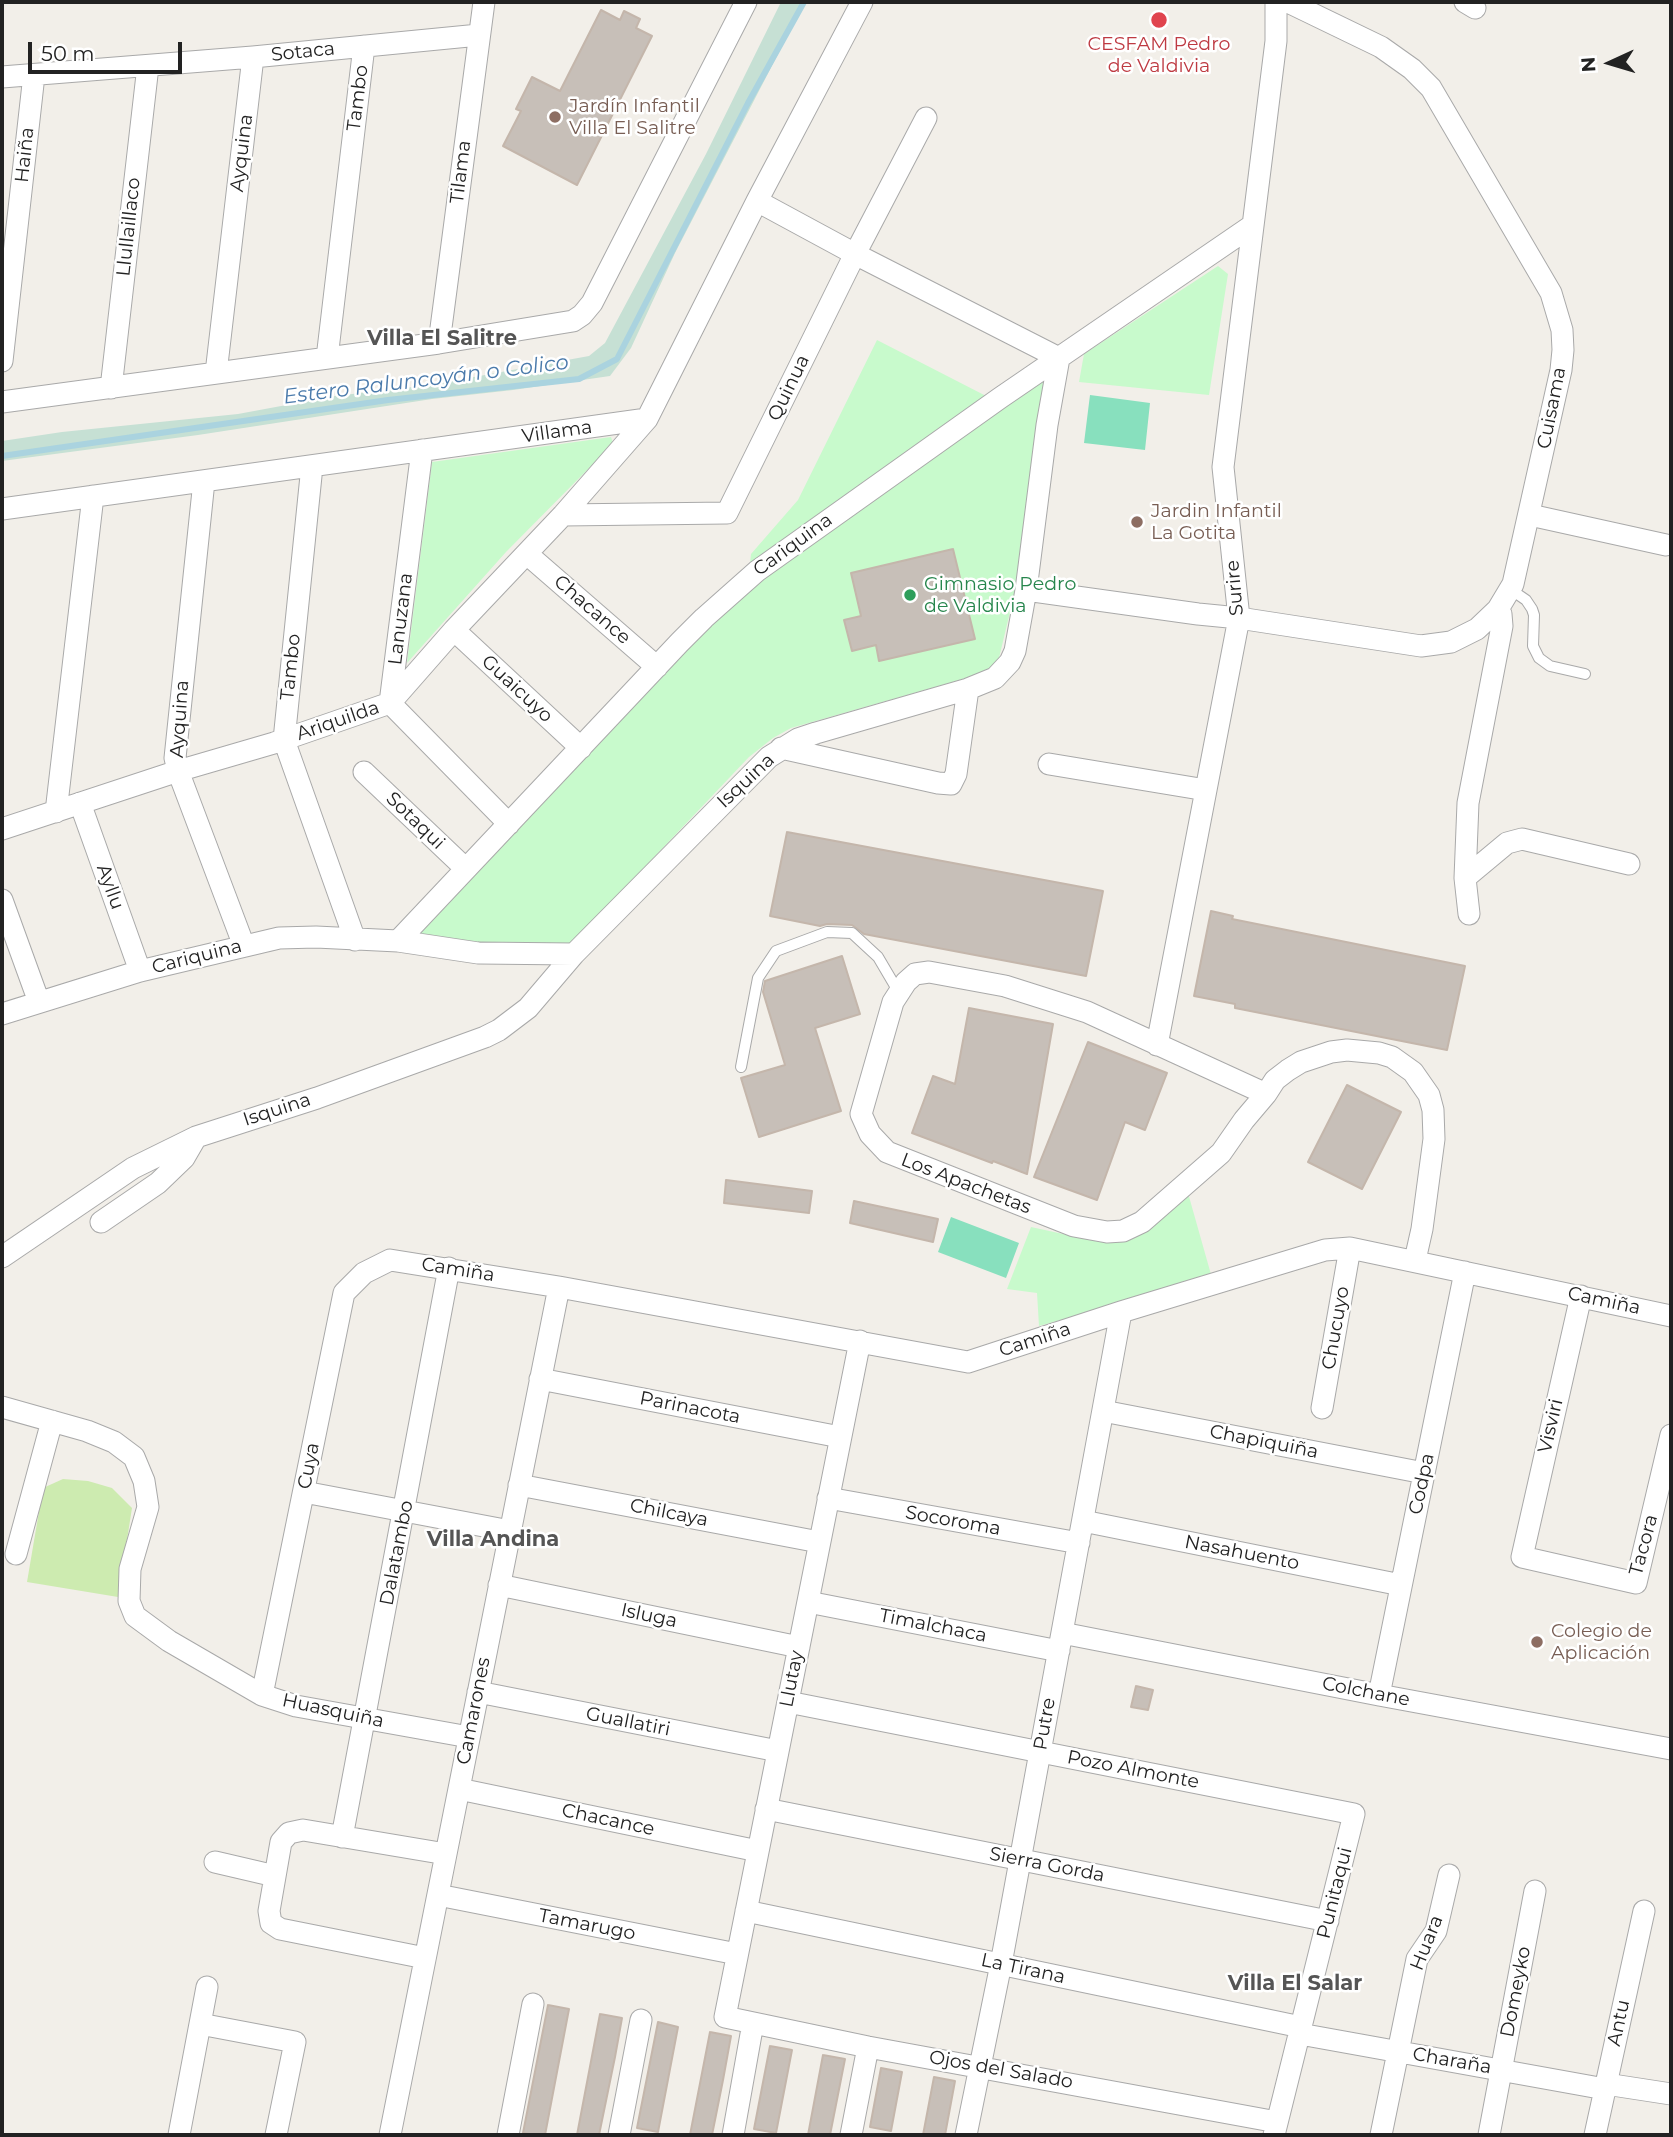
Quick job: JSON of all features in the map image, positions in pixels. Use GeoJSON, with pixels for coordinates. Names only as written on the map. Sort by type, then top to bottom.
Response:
{"type":"FeatureCollection","features":[{"type":"Feature","properties":{"kind":"street","name":"Tilama"},"geometry":{"type":"LineString","coordinates":[[439,342],[484,2]]}},
{"type":"Feature","properties":{"kind":"street"},"geometry":{"type":"LineString","coordinates":[[2,402],[573,321],[587,310],[746,2]]}},
{"type":"Feature","properties":{"kind":"street"},"geometry":{"type":"LineString","coordinates":[[647,419],[757,201],[862,2]]}},
{"type":"Feature","properties":{"kind":"street","name":"Surire"},"geometry":{"type":"LineString","coordinates":[[1157,1045],[1239,618],[1223,467],[1276,41],[1276,2]]}},
{"type":"Feature","properties":{"kind":"street","name":"Cuisama"},"geometry":{"type":"LineString","coordinates":[[1026,590],[1239,618],[1421,646],[1451,642],[1489,620],[1510,589],[1530,515],[1561,370],[1562,330],[1551,292],[1431,88],[1412,69],[1381,47],[1288,2]]}},
{"type":"Feature","properties":{"kind":"street","name":"Sotaca"},"geometry":{"type":"LineString","coordinates":[[2,77],[479,35]]}},
{"type":"Feature","properties":{"kind":"street","name":"Tambo"},"geometry":{"type":"LineString","coordinates":[[327,358],[364,46]]}},
{"type":"Feature","properties":{"kind":"street","name":"Ayquina"},"geometry":{"type":"LineString","coordinates":[[216,373],[253,57]]}},
{"type":"Feature","properties":{"kind":"street","name":"Llullaillaco"},"geometry":{"type":"LineString","coordinates":[[111,388],[148,66]]}},
{"type":"Feature","properties":{"kind":"street","name":"Haiña"},"geometry":{"type":"LineString","coordinates":[[2,361],[34,75]]}},
{"type":"Feature","properties":{"kind":"street","name":"Quinua"},"geometry":{"type":"LineString","coordinates":[[563,515],[727,513],[855,254],[926,118]]}},
{"type":"Feature","properties":{"kind":"street"},"geometry":{"type":"LineString","coordinates":[[757,201],[1059,358]]}},
{"type":"Feature","properties":{"kind":"street","name":"Cariquina"},"geometry":{"type":"LineString","coordinates":[[398,941],[704,618],[757,571],[1253,225]]}},
{"type":"Feature","properties":{"kind":"street","name":"Isquina"},"geometry":{"type":"LineString","coordinates":[[2,1257],[133,1168],[196,1137],[317,1098],[492,1033],[513,1021],[528,1009],[574,954],[757,767],[781,748],[816,733],[968,689],[995,678],[1010,662],[1015,651],[1059,358]]}},
{"type":"Feature","properties":{"kind":"street","name":"Villama"},"geometry":{"type":"LineString","coordinates":[[2,509],[647,419]]}},
{"type":"Feature","properties":{"kind":"street","name":"Ariquilda"},"geometry":{"type":"LineString","coordinates":[[2,829],[178,771],[284,740],[390,703],[454,630],[563,515],[647,419]]}},
{"type":"Feature","properties":{"kind":"street","name":"Lanuzana"},"geometry":{"type":"LineString","coordinates":[[390,703],[422,450]]}},
{"type":"Feature","properties":{"kind":"street","name":"Tambo"},"geometry":{"type":"LineString","coordinates":[[312,466],[284,740],[355,940]]}},
{"type":"Feature","properties":{"kind":"street","name":"Ayquina"},"geometry":{"type":"LineString","coordinates":[[204,481],[175,758],[244,946]]}},
{"type":"Feature","properties":{"kind":"street"},"geometry":{"type":"LineString","coordinates":[[56,812],[93,496]]}},
{"type":"Feature","properties":{"kind":"street"},"geometry":{"type":"LineString","coordinates":[[1530,515],[1666,545]]}},
{"type":"Feature","properties":{"kind":"street","name":"Chacance"},"geometry":{"type":"LineString","coordinates":[[527,554],[657,667]]}},
{"type":"Feature","properties":{"kind":"street"},"geometry":{"type":"LineString","coordinates":[[1469,914],[1465,877],[1468,803],[1502,626],[1502,614],[1498,609]]}},
{"type":"Feature","properties":{"kind":"street","name":"Guaicuyo"},"geometry":{"type":"LineString","coordinates":[[454,630],[581,748]]}},
{"type":"Feature","properties":{"kind":"street"},"geometry":{"type":"LineString","coordinates":[[781,748],[938,783],[951,783],[956,774],[968,689]]}},
{"type":"Feature","properties":{"kind":"street"},"geometry":{"type":"LineString","coordinates":[[390,703],[509,824]]}},
{"type":"Feature","properties":{"kind":"street"},"geometry":{"type":"LineString","coordinates":[[1049,764],[1206,790]]}},
{"type":"Feature","properties":{"kind":"street","name":"Sotaqui"},"geometry":{"type":"LineString","coordinates":[[364,772],[466,869]]}},
{"type":"Feature","properties":{"kind":"street","name":"Ayllu"},"geometry":{"type":"LineString","coordinates":[[80,803],[140,971]]}},
{"type":"Feature","properties":{"kind":"street"},"geometry":{"type":"LineString","coordinates":[[1465,877],[1507,843],[1522,839],[1629,864]]}},
{"type":"Feature","properties":{"kind":"street"},"geometry":{"type":"LineString","coordinates":[[2,900],[39,1002]]}},
{"type":"Feature","properties":{"kind":"street","name":"Cariquina"},"geometry":{"type":"LineString","coordinates":[[2,1014],[140,971],[279,938],[398,941],[478,953],[574,954]]}},
{"type":"Feature","properties":{"kind":"street"},"geometry":{"type":"LineString","coordinates":[[898,991],[915,974],[929,972],[1005,986],[1087,1012],[1266,1094]]}},
{"type":"Feature","properties":{"kind":"street","name":"Los Apachetas"},"geometry":{"type":"LineString","coordinates":[[898,991],[861,1114],[870,1135],[887,1152],[1074,1226],[1099,1231],[1123,1231],[1142,1222],[1221,1153],[1275,1080],[1301,1062],[1331,1052],[1347,1050],[1392,1057],[1413,1072],[1429,1096],[1435,1124],[1422,1229],[1415,1260]]}},
{"type":"Feature","properties":{"kind":"street"},"geometry":{"type":"LineString","coordinates":[[101,1222],[158,1183],[184,1158],[196,1137]]}},
{"type":"Feature","properties":{"kind":"street","name":"Camiña"},"geometry":{"type":"LineString","coordinates":[[390,1260],[559,1287],[968,1362],[1121,1312],[1325,1251],[1350,1248],[1671,1316]]}},
{"type":"Feature","properties":{"kind":"street","name":"Chucuyo"},"geometry":{"type":"LineString","coordinates":[[1322,1408],[1350,1248]]}},
{"type":"Feature","properties":{"kind":"street","name":"Cuya"},"geometry":{"type":"LineString","coordinates":[[262,1695],[344,1293],[364,1273],[390,1260]]}},
{"type":"Feature","properties":{"kind":"street","name":"Dalatambo"},"geometry":{"type":"LineString","coordinates":[[342,1837],[449,1268]]}},
{"type":"Feature","properties":{"kind":"street","name":"Codpa"},"geometry":{"type":"LineString","coordinates":[[1379,1695],[1465,1272]]}},
{"type":"Feature","properties":{"kind":"street","name":"Camarones"},"geometry":{"type":"LineString","coordinates":[[390,2135],[559,1287]]}},
{"type":"Feature","properties":{"kind":"street","name":"Visviri"},"geometry":{"type":"LineString","coordinates":[[1522,1556],[1581,1296]]}},
{"type":"Feature","properties":{"kind":"street","name":"Putre"},"geometry":{"type":"LineString","coordinates":[[966,2135],[1001,1964],[1121,1312]]}},
{"type":"Feature","properties":{"kind":"street","name":"Llutay"},"geometry":{"type":"LineString","coordinates":[[725,2017],[860,1341]]}},
{"type":"Feature","properties":{"kind":"street","name":"Parinacota"},"geometry":{"type":"LineString","coordinates":[[540,1379],[840,1437]]}},
{"type":"Feature","properties":{"kind":"street","name":"Huasquiña"},"geometry":{"type":"LineString","coordinates":[[2,1407],[87,1431],[114,1442],[134,1457],[144,1480],[148,1507],[130,1569],[129,1601],[135,1616],[169,1641],[262,1695],[296,1706],[469,1737]]}},
{"type":"Feature","properties":{"kind":"street","name":"Chapiquiña"},"geometry":{"type":"LineString","coordinates":[[1103,1410],[1424,1473]]}},
{"type":"Feature","properties":{"kind":"street"},"geometry":{"type":"LineString","coordinates":[[16,1554],[52,1420]]}},
{"type":"Feature","properties":{"kind":"street","name":"Tacora"},"geometry":{"type":"LineString","coordinates":[[1522,1556],[1636,1584],[1671,1435]]}},
{"type":"Feature","properties":{"kind":"street","name":"Chilcaya"},"geometry":{"type":"LineString","coordinates":[[519,1485],[819,1542]]}},
{"type":"Feature","properties":{"kind":"street"},"geometry":{"type":"LineString","coordinates":[[304,1492],[510,1531]]}},
{"type":"Feature","properties":{"kind":"street","name":"Socoroma"},"geometry":{"type":"LineString","coordinates":[[828,1498],[1079,1543]]}},
{"type":"Feature","properties":{"kind":"street","name":"Nasahuento"},"geometry":{"type":"LineString","coordinates":[[1083,1521],[1401,1585]]}},
{"type":"Feature","properties":{"kind":"street","name":"Isluga"},"geometry":{"type":"LineString","coordinates":[[499,1585],[799,1647]]}},
{"type":"Feature","properties":{"kind":"street","name":"Timalchaca"},"geometry":{"type":"LineString","coordinates":[[807,1602],[1060,1642]]}},
{"type":"Feature","properties":{"kind":"street","name":"Colchane"},"geometry":{"type":"LineString","coordinates":[[1060,1642],[1379,1695],[1671,1749]]}},
{"type":"Feature","properties":{"kind":"street","name":"Guallatiri"},"geometry":{"type":"LineString","coordinates":[[478,1692],[778,1751]]}},
{"type":"Feature","properties":{"kind":"street","name":"Pozo Almonte"},"geometry":{"type":"LineString","coordinates":[[788,1702],[1354,1814]]}},
{"type":"Feature","properties":{"kind":"street","name":"Chacance"},"geometry":{"type":"LineString","coordinates":[[459,1789],[758,1851]]}},
{"type":"Feature","properties":{"kind":"street","name":"Sierra Gorda"},"geometry":{"type":"LineString","coordinates":[[766,1809],[1328,1921]]}},
{"type":"Feature","properties":{"kind":"street","name":"Punitaqui"},"geometry":{"type":"LineString","coordinates":[[1276,2129],[1354,1814]]}},
{"type":"Feature","properties":{"kind":"street"},"geometry":{"type":"LineString","coordinates":[[425,1958],[280,1929],[271,1923],[269,1911],[281,1843],[289,1833],[303,1830],[446,1854]]}},
{"type":"Feature","properties":{"kind":"street"},"geometry":{"type":"LineString","coordinates":[[215,1863],[275,1876]]}},
{"type":"Feature","properties":{"kind":"street","name":"Huara"},"geometry":{"type":"LineString","coordinates":[[1381,2135],[1417,1959],[1436,1931],[1449,1875]]}},
{"type":"Feature","properties":{"kind":"street","name":"Domeyko"},"geometry":{"type":"LineString","coordinates":[[1489,2135],[1535,1891]]}},
{"type":"Feature","properties":{"kind":"street","name":"Tamarugo"},"geometry":{"type":"LineString","coordinates":[[438,1895],[737,1954]]}},
{"type":"Feature","properties":{"kind":"street","name":"La Tirana"},"geometry":{"type":"LineString","coordinates":[[746,1911],[1301,2030]]}},
{"type":"Feature","properties":{"kind":"street","name":"Antu"},"geometry":{"type":"LineString","coordinates":[[1595,2135],[1644,1911]]}},
{"type":"Feature","properties":{"kind":"street"},"geometry":{"type":"LineString","coordinates":[[179,2135],[207,1987]]}},
{"type":"Feature","properties":{"kind":"street"},"geometry":{"type":"LineString","coordinates":[[508,2135],[533,2004]]}},
{"type":"Feature","properties":{"kind":"street","name":"Ojos del Salado"},"geometry":{"type":"LineString","coordinates":[[725,2017],[869,2047],[979,2066],[1276,2129]]}},
{"type":"Feature","properties":{"kind":"street"},"geometry":{"type":"LineString","coordinates":[[619,2135],[641,2020]]}},
{"type":"Feature","properties":{"kind":"street"},"geometry":{"type":"LineString","coordinates":[[200,2024],[295,2042],[276,2135]]}},
{"type":"Feature","properties":{"kind":"street"},"geometry":{"type":"LineString","coordinates":[[733,2135],[753,2024]]}},
{"type":"Feature","properties":{"kind":"street","name":"Charaña"},"geometry":{"type":"LineString","coordinates":[[1301,2030],[1501,2070],[1671,2094]]}},
{"type":"Feature","properties":{"kind":"street"},"geometry":{"type":"LineString","coordinates":[[851,2135],[869,2047]]}},
{"type":"Feature","properties":{"kind":"lane"},"geometry":{"type":"LineString","coordinates":[[1510,589],[1526,600],[1532,609],[1533,646],[1539,658],[1550,666],[1585,674]]}},
{"type":"Feature","properties":{"kind":"lane"},"geometry":{"type":"LineString","coordinates":[[741,1067],[758,978],[776,951],[827,932],[852,933],[877,957],[898,991]]}},
{"type":"Feature","properties":{"kind":"green space"},"geometry":{"type":"Polygon","coordinates":[[[781,2],[805,2],[675,253],[631,348],[610,376],[2,461],[2,441],[62,432],[238,414],[335,396],[430,385],[589,356],[605,343],[706,154],[781,2]]]}},
{"type":"Feature","properties":{"kind":"green space"},"geometry":{"type":"Polygon","coordinates":[[[1218,266],[1228,274],[1209,395],[1079,382],[1084,354],[1218,266]]]}},
{"type":"Feature","properties":{"kind":"green space"},"geometry":{"type":"Polygon","coordinates":[[[877,340],[990,398],[1048,377],[1016,587],[999,658],[988,671],[981,674],[791,728],[773,738],[749,757],[569,944],[527,947],[414,938],[556,778],[747,591],[751,554],[798,500],[877,340]]]}},
{"type":"Feature","properties":{"kind":"green space"},"geometry":{"type":"Polygon","coordinates":[[[1090,395],[1150,403],[1145,450],[1084,443],[1090,395]]]}},
{"type":"Feature","properties":{"kind":"green space"},"geometry":{"type":"Polygon","coordinates":[[[611,437],[614,446],[506,552],[407,663],[432,462],[611,437]]]}},
{"type":"Feature","properties":{"kind":"green space"},"geometry":{"type":"Polygon","coordinates":[[[1188,1193],[1212,1278],[1039,1326],[1037,1293],[1007,1289],[1031,1227],[1100,1242],[1128,1237],[1188,1193]]]}},
{"type":"Feature","properties":{"kind":"green space"},"geometry":{"type":"Polygon","coordinates":[[[951,1217],[1019,1243],[1006,1278],[938,1252],[951,1217]]]}},
{"type":"Feature","properties":{"kind":"green space"},"geometry":{"type":"Polygon","coordinates":[[[63,1479],[88,1481],[112,1488],[132,1508],[118,1597],[27,1582],[43,1488],[63,1479]]]}},
{"type":"Feature","properties":{"kind":"building"},"geometry":{"type":"Polygon","coordinates":[[[601,10],[620,20],[624,11],[640,19],[636,28],[652,36],[577,185],[503,146],[521,111],[516,109],[532,77],[560,91],[601,10]]]}},
{"type":"Feature","properties":{"kind":"building","name":"Gimnasio Pedro de Valdivia"},"geometry":{"type":"Polygon","coordinates":[[[953,549],[975,639],[879,661],[876,645],[852,651],[844,620],[861,616],[851,573],[953,549]]]}},
{"type":"Feature","properties":{"kind":"building"},"geometry":{"type":"Polygon","coordinates":[[[787,832],[1103,891],[1086,976],[864,934],[852,925],[820,926],[770,916],[787,832]]]}},
{"type":"Feature","properties":{"kind":"building"},"geometry":{"type":"Polygon","coordinates":[[[1211,911],[1233,916],[1232,919],[1465,966],[1447,1050],[1235,1008],[1235,1004],[1194,996],[1211,911]]]}},
{"type":"Feature","properties":{"kind":"building"},"geometry":{"type":"Polygon","coordinates":[[[842,956],[860,1014],[815,1028],[841,1111],[759,1137],[741,1078],[785,1065],[763,992],[765,981],[842,956]]]}},
{"type":"Feature","properties":{"kind":"building"},"geometry":{"type":"Polygon","coordinates":[[[969,1008],[1053,1024],[1027,1174],[912,1133],[933,1076],[955,1084],[969,1008]]]}},
{"type":"Feature","properties":{"kind":"building"},"geometry":{"type":"Polygon","coordinates":[[[1088,1042],[1167,1073],[1145,1130],[1125,1122],[1097,1200],[1034,1177],[1088,1042]]]}},
{"type":"Feature","properties":{"kind":"building"},"geometry":{"type":"Polygon","coordinates":[[[1347,1085],[1401,1112],[1362,1189],[1308,1162],[1347,1085]]]}},
{"type":"Feature","properties":{"kind":"building"},"geometry":{"type":"Polygon","coordinates":[[[726,1180],[812,1191],[809,1213],[724,1203],[726,1180]]]}},
{"type":"Feature","properties":{"kind":"building"},"geometry":{"type":"Polygon","coordinates":[[[854,1201],[938,1219],[933,1242],[850,1223],[854,1201]]]}},
{"type":"Feature","properties":{"kind":"building"},"geometry":{"type":"Polygon","coordinates":[[[1136,1686],[1153,1690],[1148,1710],[1131,1707],[1136,1686]]]}},
{"type":"Feature","properties":{"kind":"building"},"geometry":{"type":"Polygon","coordinates":[[[548,2005],[569,2009],[545,2135],[535,2135],[523,2133],[548,2005]]]}},
{"type":"Feature","properties":{"kind":"building"},"geometry":{"type":"Polygon","coordinates":[[[600,2014],[622,2018],[615,2057],[599,2135],[577,2135],[600,2014]]]}},
{"type":"Feature","properties":{"kind":"building"},"geometry":{"type":"Polygon","coordinates":[[[658,2022],[678,2027],[658,2132],[637,2128],[658,2022]]]}},
{"type":"Feature","properties":{"kind":"building"},"geometry":{"type":"Polygon","coordinates":[[[710,2032],[731,2036],[723,2080],[712,2135],[690,2135],[710,2032]]]}},
{"type":"Feature","properties":{"kind":"building"},"geometry":{"type":"Polygon","coordinates":[[[770,2046],[792,2050],[776,2133],[754,2129],[770,2046]]]}},
{"type":"Feature","properties":{"kind":"building"},"geometry":{"type":"Polygon","coordinates":[[[823,2055],[845,2059],[830,2135],[808,2135],[823,2055]]]}},
{"type":"Feature","properties":{"kind":"building"},"geometry":{"type":"Polygon","coordinates":[[[881,2068],[902,2072],[891,2131],[870,2127],[881,2068]]]}},
{"type":"Feature","properties":{"kind":"building"},"geometry":{"type":"Polygon","coordinates":[[[934,2077],[955,2081],[945,2135],[923,2135],[934,2077]]]}},
{"type":"Feature","properties":{"kind":"waterway","name":"Estero Raluncoyán o Colico"},"geometry":{"type":"LineString","coordinates":[[2,456],[388,400],[579,379],[617,359],[748,103],[804,2]]}},
{"type":"Feature","properties":{"kind":"place","name":"CESFAM Pedro de Valdivia"},"geometry":{"type":"Point","coordinates":[1159,20]}},
{"type":"Feature","properties":{"kind":"place","name":"Jardín Infantil Villa El Salitre"},"geometry":{"type":"Point","coordinates":[555,117]}},
{"type":"Feature","properties":{"kind":"place","name":"Jardin Infantil La Gotita"},"geometry":{"type":"Point","coordinates":[1137,522]}},
{"type":"Feature","properties":{"kind":"place","name":"Gimnasio Pedro de Valdivia"},"geometry":{"type":"Point","coordinates":[910,595]}},
{"type":"Feature","properties":{"kind":"place","name":"Colegio de Aplicación"},"geometry":{"type":"Point","coordinates":[1537,1642]}},
{"type":"Feature","properties":{"kind":"district","name":"Villa El Salitre"},"geometry":{"type":"Point","coordinates":[442,339]}},
{"type":"Feature","properties":{"kind":"district","name":"Villa Andina"},"geometry":{"type":"Point","coordinates":[493,1540]}},
{"type":"Feature","properties":{"kind":"district","name":"Villa El Salar"},"geometry":{"type":"Point","coordinates":[1295,1984]}}]}
